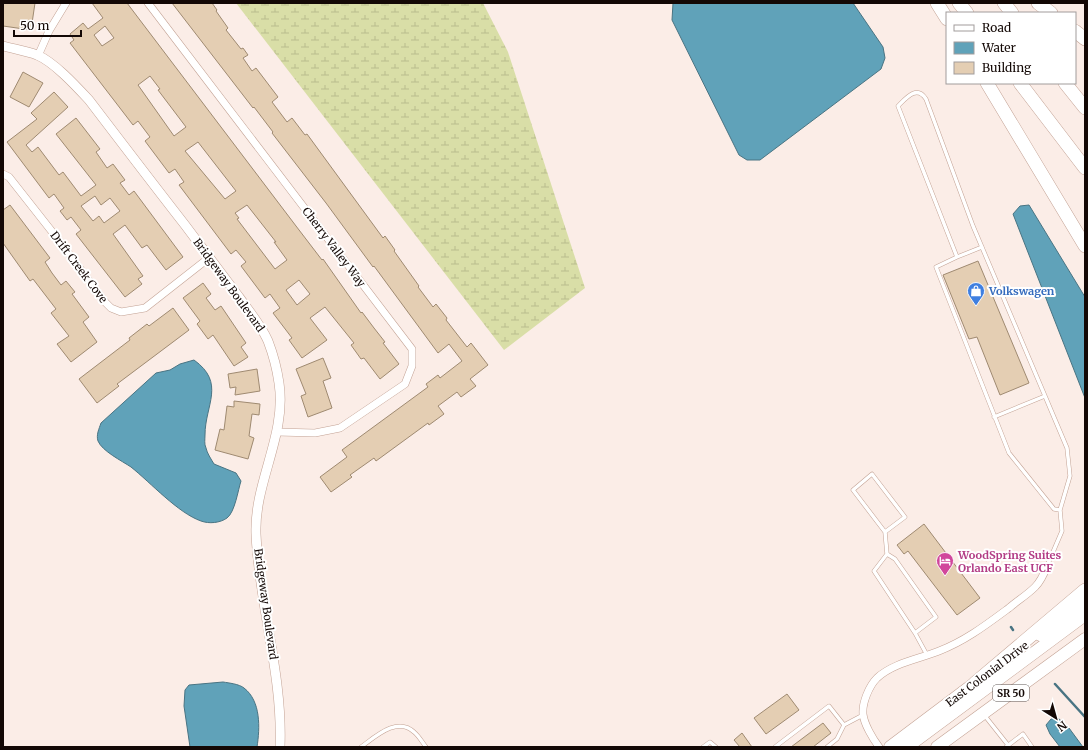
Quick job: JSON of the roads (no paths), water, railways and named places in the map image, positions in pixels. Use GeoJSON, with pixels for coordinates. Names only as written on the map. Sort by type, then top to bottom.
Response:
{"type":"FeatureCollection","features":[{"type":"Feature","properties":{"kind":"highway"},"geometry":{"type":"LineString","coordinates":[[937,3],[946,17]]}},
{"type":"Feature","properties":{"kind":"highway"},"geometry":{"type":"LineString","coordinates":[[959,3],[966,12]]}},
{"type":"Feature","properties":{"kind":"highway"},"geometry":{"type":"LineString","coordinates":[[1004,3],[1011,12]]}},
{"type":"Feature","properties":{"kind":"highway"},"geometry":{"type":"LineString","coordinates":[[1038,3],[1050,12]]}},
{"type":"Feature","properties":{"kind":"highway"},"geometry":{"type":"LineString","coordinates":[[1076,32],[1085,39]]}},
{"type":"Feature","properties":{"kind":"highway"},"geometry":{"type":"LineString","coordinates":[[988,84],[1085,246]]}},
{"type":"Feature","properties":{"kind":"highway"},"geometry":{"type":"LineString","coordinates":[[1021,84],[1085,168]]}},
{"type":"Feature","properties":{"kind":"highway"},"geometry":{"type":"LineString","coordinates":[[1067,84],[1085,108]]}},
{"type":"Feature","properties":{"kind":"highway"},"geometry":{"type":"LineString","coordinates":[[975,684],[1085,590]]}},
{"type":"Feature","properties":{"kind":"highway","name":"East Colonial Drive"},"geometry":{"type":"LineString","coordinates":[[890,747],[1085,602]]}},
{"type":"Feature","properties":{"kind":"highway"},"geometry":{"type":"LineString","coordinates":[[907,747],[1085,615]]}},
{"type":"Feature","properties":{"kind":"highway","name":"SR 50"},"geometry":{"type":"LineString","coordinates":[[937,747],[1085,639]]}},
{"type":"Feature","properties":{"kind":"street"},"geometry":{"type":"LineString","coordinates":[[38,56],[66,3]]}},
{"type":"Feature","properties":{"kind":"street","name":"Cherry Valley Way"},"geometry":{"type":"LineString","coordinates":[[148,3],[412,349],[412,366],[405,384],[340,428],[315,433],[277,432]]}},
{"type":"Feature","properties":{"kind":"street","name":"Bridgeway Boulevard"},"geometry":{"type":"LineString","coordinates":[[3,46],[38,56],[73,82],[89,100],[210,257],[260,325],[268,341],[279,383],[280,406],[277,432],[267,463],[258,501],[256,532],[262,585],[271,638],[281,726],[280,747]]}},
{"type":"Feature","properties":{"kind":"street","name":"Drift Creek Cove"},"geometry":{"type":"LineString","coordinates":[[3,174],[9,177],[111,308],[121,312],[145,308],[210,257]]}},
{"type":"Feature","properties":{"kind":"street"},"geometry":{"type":"LineString","coordinates":[[879,747],[872,738],[863,715],[864,705],[870,689],[877,678],[900,665],[965,639],[981,629],[1035,588],[1047,566]]}},
{"type":"Feature","properties":{"kind":"lane"},"geometry":{"type":"LineString","coordinates":[[957,257],[898,106],[909,96],[918,92],[922,93],[926,99],[982,247],[1067,448],[1070,476],[1060,510],[1062,531],[1047,566]]}},
{"type":"Feature","properties":{"kind":"lane"},"geometry":{"type":"LineString","coordinates":[[982,247],[936,267],[1009,453],[1054,510],[1060,510]]}},
{"type":"Feature","properties":{"kind":"lane"},"geometry":{"type":"LineString","coordinates":[[994,417],[1045,396]]}},
{"type":"Feature","properties":{"kind":"lane"},"geometry":{"type":"LineString","coordinates":[[885,532],[905,517],[872,474],[853,490],[885,532],[887,554],[874,571],[915,633],[927,655]]}},
{"type":"Feature","properties":{"kind":"lane"},"geometry":{"type":"LineString","coordinates":[[887,554],[896,559],[936,617],[915,633]]}},
{"type":"Feature","properties":{"kind":"lane"},"geometry":{"type":"LineString","coordinates":[[774,747],[829,706],[844,725]]}},
{"type":"Feature","properties":{"kind":"lane"},"geometry":{"type":"LineString","coordinates":[[983,713],[1007,746],[1023,734],[1032,747]]}},
{"type":"Feature","properties":{"kind":"lane"},"geometry":{"type":"LineString","coordinates":[[827,747],[837,740],[844,725],[863,715]]}},
{"type":"Feature","properties":{"kind":"lane"},"geometry":{"type":"LineString","coordinates":[[361,747],[381,732],[398,726],[406,727],[414,732],[426,747]]}},
{"type":"Feature","properties":{"kind":"lane"},"geometry":{"type":"LineString","coordinates":[[705,746],[710,742],[716,747]]}},
{"type":"Feature","properties":{"kind":"water"},"geometry":{"type":"Polygon","coordinates":[[[673,3],[853,3],[883,47],[885,58],[881,69],[760,160],[747,160],[739,155],[672,20],[673,3]]]}},
{"type":"Feature","properties":{"kind":"water"},"geometry":{"type":"Polygon","coordinates":[[[1029,205],[1085,297],[1085,398],[1013,214],[1020,206],[1029,205]]]}},
{"type":"Feature","properties":{"kind":"water"},"geometry":{"type":"Polygon","coordinates":[[[194,360],[204,369],[212,386],[212,395],[205,435],[207,452],[214,464],[236,473],[241,481],[230,515],[221,521],[207,522],[192,517],[174,505],[131,467],[113,456],[100,445],[97,439],[101,423],[156,373],[170,370],[180,364],[194,360]]]}},
{"type":"Feature","properties":{"kind":"water"},"geometry":{"type":"Polygon","coordinates":[[[223,682],[244,688],[250,693],[254,700],[259,723],[257,747],[190,747],[184,706],[185,690],[189,685],[223,682]]]}},
{"type":"Feature","properties":{"kind":"water"},"geometry":{"type":"Polygon","coordinates":[[[1058,718],[1069,728],[1083,747],[1060,747],[1050,734],[1046,725],[1051,719],[1058,718]]]}},
{"type":"Feature","properties":{"kind":"waterway"},"geometry":{"type":"LineString","coordinates":[[1055,684],[1085,717]]}},
{"type":"Feature","properties":{"kind":"place","name":"Volkswagen"},"geometry":{"type":"Point","coordinates":[976,306]}},
{"type":"Feature","properties":{"kind":"place","name":"WoodSpring Suites Orlando East UCF"},"geometry":{"type":"Point","coordinates":[945,576]}}]}
